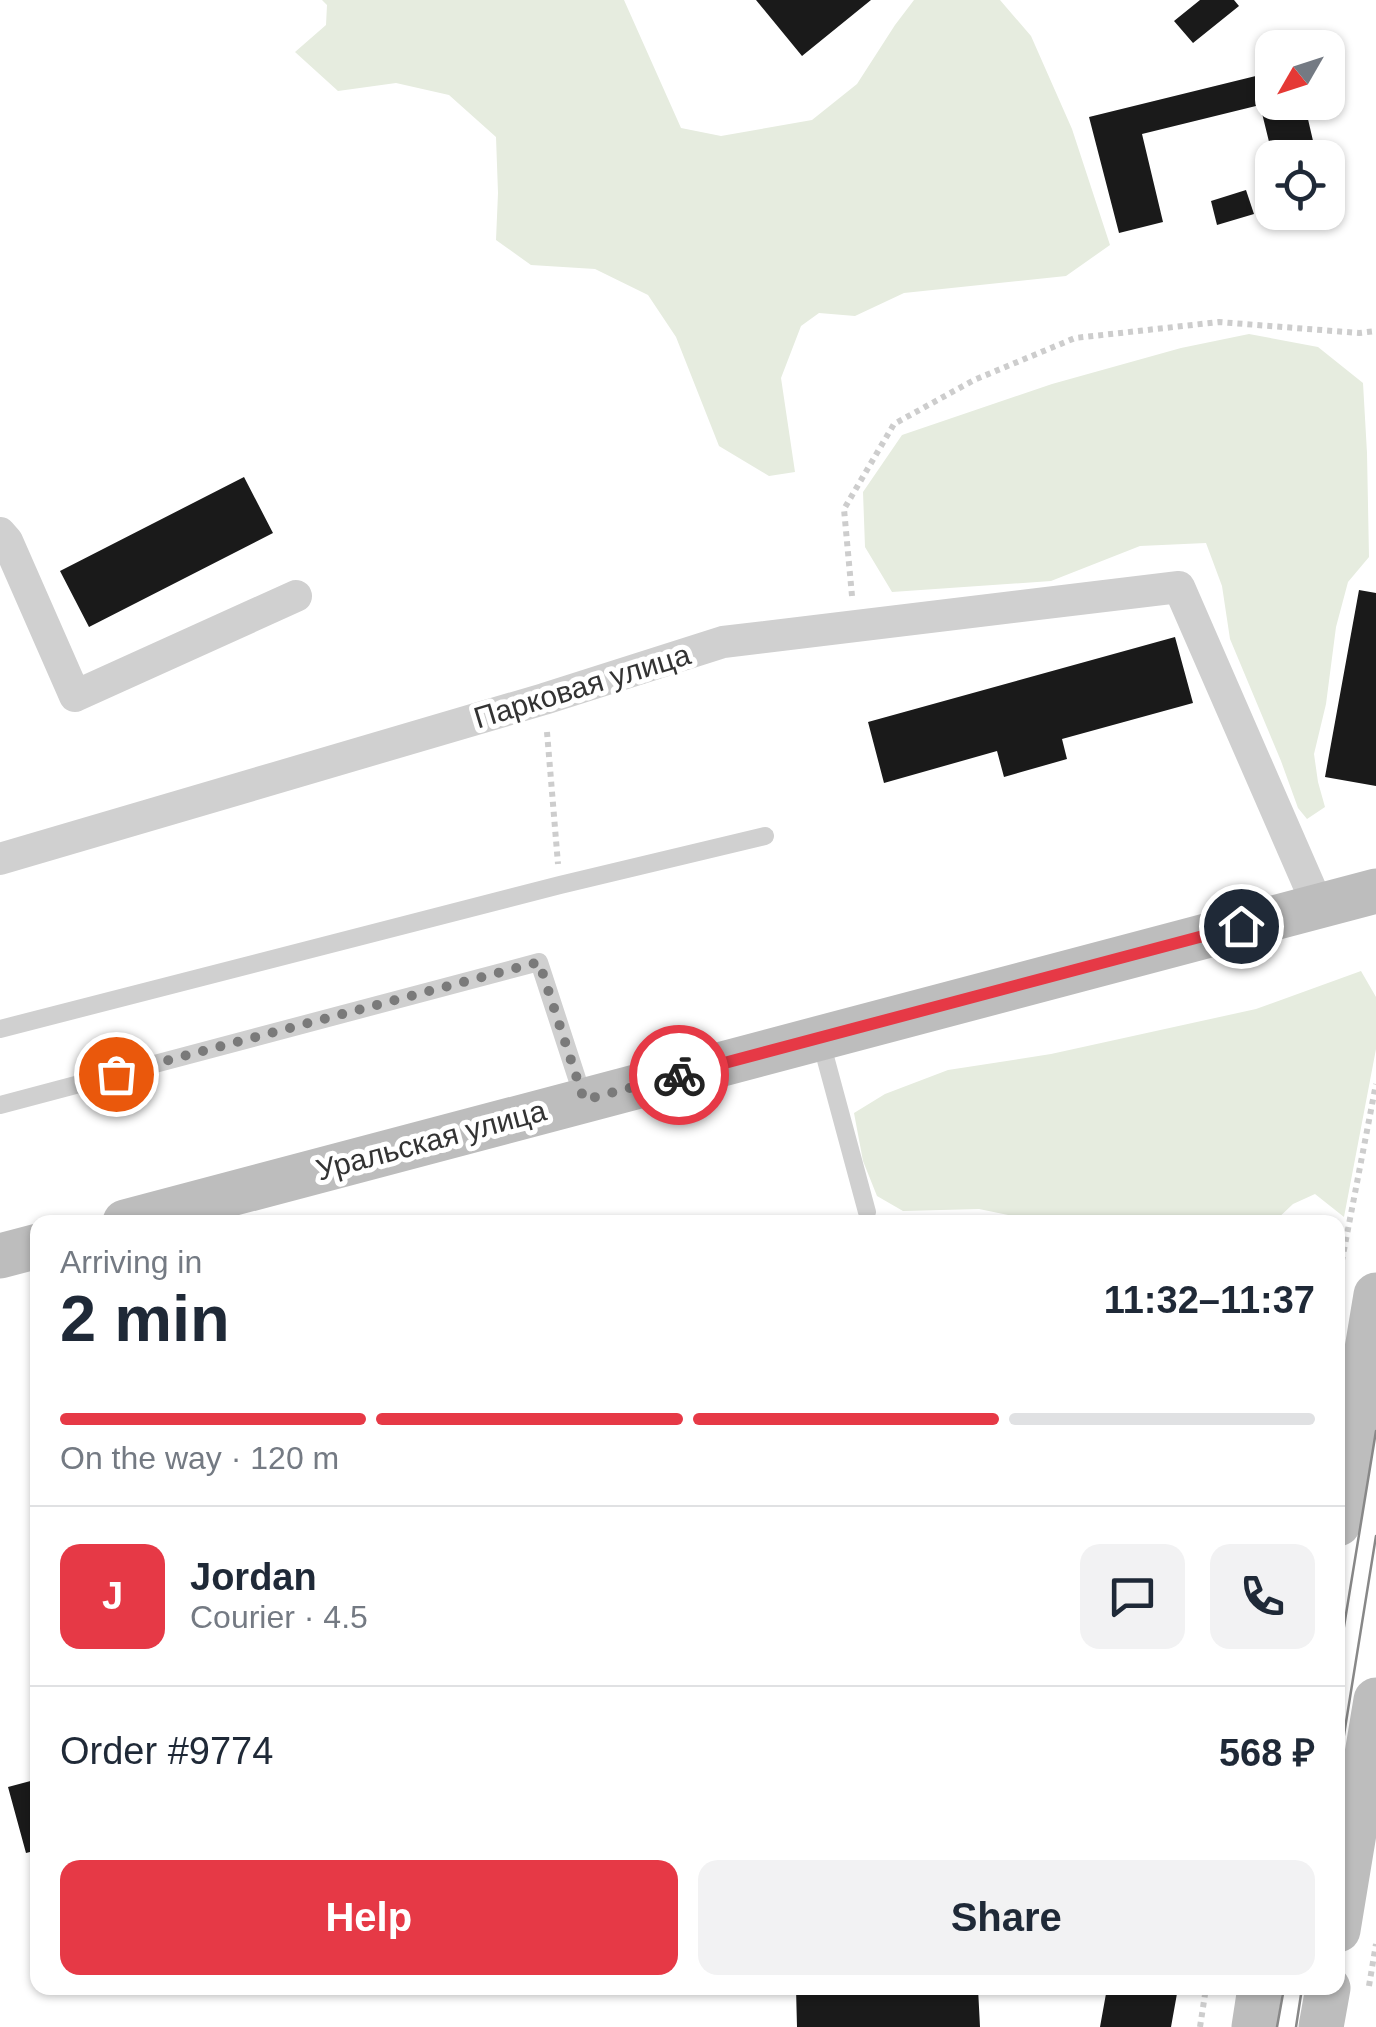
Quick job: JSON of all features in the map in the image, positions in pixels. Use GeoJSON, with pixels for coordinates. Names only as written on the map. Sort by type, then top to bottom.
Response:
{"type":"FeatureCollection","features":[{"type":"Feature","properties":{"kind":"street"},"geometry":{"type":"LineString","coordinates":[[0,532],[75,696],[296,596]]}},
{"type":"Feature","properties":{"kind":"street","name":"Парковая улица"},"geometry":{"type":"LineString","coordinates":[[0,860],[723,642],[1179,586],[1318,906]]}},
{"type":"Feature","properties":{"kind":"street","name":"Уральская улица"},"geometry":{"type":"LineString","coordinates":[[151,1215],[1376,891]]}},
{"type":"Feature","properties":{"kind":"street"},"geometry":{"type":"LineString","coordinates":[[0,1256],[30,1248]]}},
{"type":"Feature","properties":{"kind":"street"},"geometry":{"type":"LineString","coordinates":[[1345,1482],[1376,1295]]}},
{"type":"Feature","properties":{"kind":"street"},"geometry":{"type":"LineString","coordinates":[[1345,1888],[1376,1700]]}},
{"type":"Feature","properties":{"kind":"street"},"geometry":{"type":"LineString","coordinates":[[1254,2027],[1259,1995]]}},
{"type":"Feature","properties":{"kind":"street"},"geometry":{"type":"LineString","coordinates":[[1321,2027],[1327,1995]]}},
{"type":"Feature","properties":{"kind":"lane"},"geometry":{"type":"LineString","coordinates":[[0,1029],[765,836]]}},
{"type":"Feature","properties":{"kind":"lane"},"geometry":{"type":"LineString","coordinates":[[0,1105],[539,962],[584,1100]]}},
{"type":"Feature","properties":{"kind":"lane"},"geometry":{"type":"LineString","coordinates":[[820,1038],[868,1212]]}},
{"type":"Feature","properties":{"kind":"path"},"geometry":{"type":"LineString","coordinates":[[855,626],[844,510],[894,424],[974,380],[1076,338],[1219,322],[1376,331]]}},
{"type":"Feature","properties":{"kind":"path"},"geometry":{"type":"LineString","coordinates":[[544,699],[560,885]]}},
{"type":"Feature","properties":{"kind":"path"},"geometry":{"type":"LineString","coordinates":[[1345,1245],[1376,1084]]}},
{"type":"Feature","properties":{"kind":"path"},"geometry":{"type":"LineString","coordinates":[[1200,2027],[1205,1995]]}},
{"type":"Feature","properties":{"kind":"shaded area"},"geometry":{"type":"Polygon","coordinates":[[[322,0],[624,0],[681,128],[721,136],[812,120],[857,84],[914,0],[1000,0],[1031,36],[1072,129],[1110,245],[1066,276],[904,293],[855,316],[819,313],[801,326],[781,378],[795,472],[769,476],[719,446],[676,337],[648,295],[595,269],[531,265],[496,240],[496,137],[449,95],[396,83],[338,91],[295,52],[326,25],[327,5],[322,0]]]}},
{"type":"Feature","properties":{"kind":"shaded area"},"geometry":{"type":"Polygon","coordinates":[[[1249,334],[1318,347],[1363,383],[1369,557],[1348,582],[1336,627],[1326,704],[1314,754],[1325,807],[1307,819],[1298,808],[1230,639],[1222,586],[1206,543],[1140,546],[1051,581],[892,592],[865,547],[863,492],[902,435],[1052,384],[1181,348],[1249,334]]]}},
{"type":"Feature","properties":{"kind":"shaded area"},"geometry":{"type":"Polygon","coordinates":[[[1361,971],[1376,997],[1376,1049],[1344,1215],[1315,1194],[1293,1204],[1281,1215],[903,1211],[877,1196],[863,1161],[854,1113],[885,1094],[948,1070],[1051,1054],[1256,1009],[1361,971]]]}},
{"type":"Feature","properties":{"kind":"building"},"geometry":{"type":"Polygon","coordinates":[[[756,0],[871,0],[802,56],[756,0]]]}},
{"type":"Feature","properties":{"kind":"building"},"geometry":{"type":"Polygon","coordinates":[[[1200,0],[1234,0],[1239,6],[1193,43],[1174,21],[1200,0]]]}},
{"type":"Feature","properties":{"kind":"building"},"geometry":{"type":"Polygon","coordinates":[[[1255,76],[1255,106],[1142,134],[1163,222],[1119,233],[1089,117],[1255,76]]]}},
{"type":"Feature","properties":{"kind":"building"},"geometry":{"type":"Polygon","coordinates":[[[1264,120],[1308,120],[1313,140],[1269,140],[1264,120]]]}},
{"type":"Feature","properties":{"kind":"building"},"geometry":{"type":"Polygon","coordinates":[[[1246,190],[1254,214],[1217,225],[1211,201],[1246,190]]]}},
{"type":"Feature","properties":{"kind":"building"},"geometry":{"type":"Polygon","coordinates":[[[244,477],[273,533],[89,627],[60,571],[244,477]]]}},
{"type":"Feature","properties":{"kind":"building"},"geometry":{"type":"Polygon","coordinates":[[[1359,590],[1376,593],[1376,786],[1325,777],[1359,590]]]}},
{"type":"Feature","properties":{"kind":"building"},"geometry":{"type":"Polygon","coordinates":[[[1175,637],[1193,703],[1062,739],[1067,759],[1004,777],[997,751],[884,783],[868,722],[1175,637]]]}},
{"type":"Feature","properties":{"kind":"building"},"geometry":{"type":"Polygon","coordinates":[[[30,1781],[30,1852],[26,1853],[8,1787],[30,1781]]]}},
{"type":"Feature","properties":{"kind":"building"},"geometry":{"type":"Polygon","coordinates":[[[796,1995],[978,1995],[980,2027],[797,2027],[796,1995]]]}},
{"type":"Feature","properties":{"kind":"building"},"geometry":{"type":"Polygon","coordinates":[[[1106,1995],[1177,1995],[1171,2027],[1100,2027],[1106,1995]]]}},
{"type":"Feature","properties":{"kind":"tram line"},"geometry":{"type":"LineString","coordinates":[[1345,1620],[1376,1431]]}},
{"type":"Feature","properties":{"kind":"tram line"},"geometry":{"type":"LineString","coordinates":[[1345,1729],[1376,1536]]}},
{"type":"Feature","properties":{"kind":"tram line"},"geometry":{"type":"LineString","coordinates":[[1277,2027],[1283,1995]]}},
{"type":"Feature","properties":{"kind":"tram line"},"geometry":{"type":"LineString","coordinates":[[1296,2027],[1301,1995]]}},
{"type":"Feature","properties":{"kind":"way so far"},"geometry":{"type":"LineString","coordinates":[[116,1074],[539,962],[584,1100],[679,1075]]}},
{"type":"Feature","properties":{"kind":"route"},"geometry":{"type":"LineString","coordinates":[[679,1075],[1241,926]]}}]}
